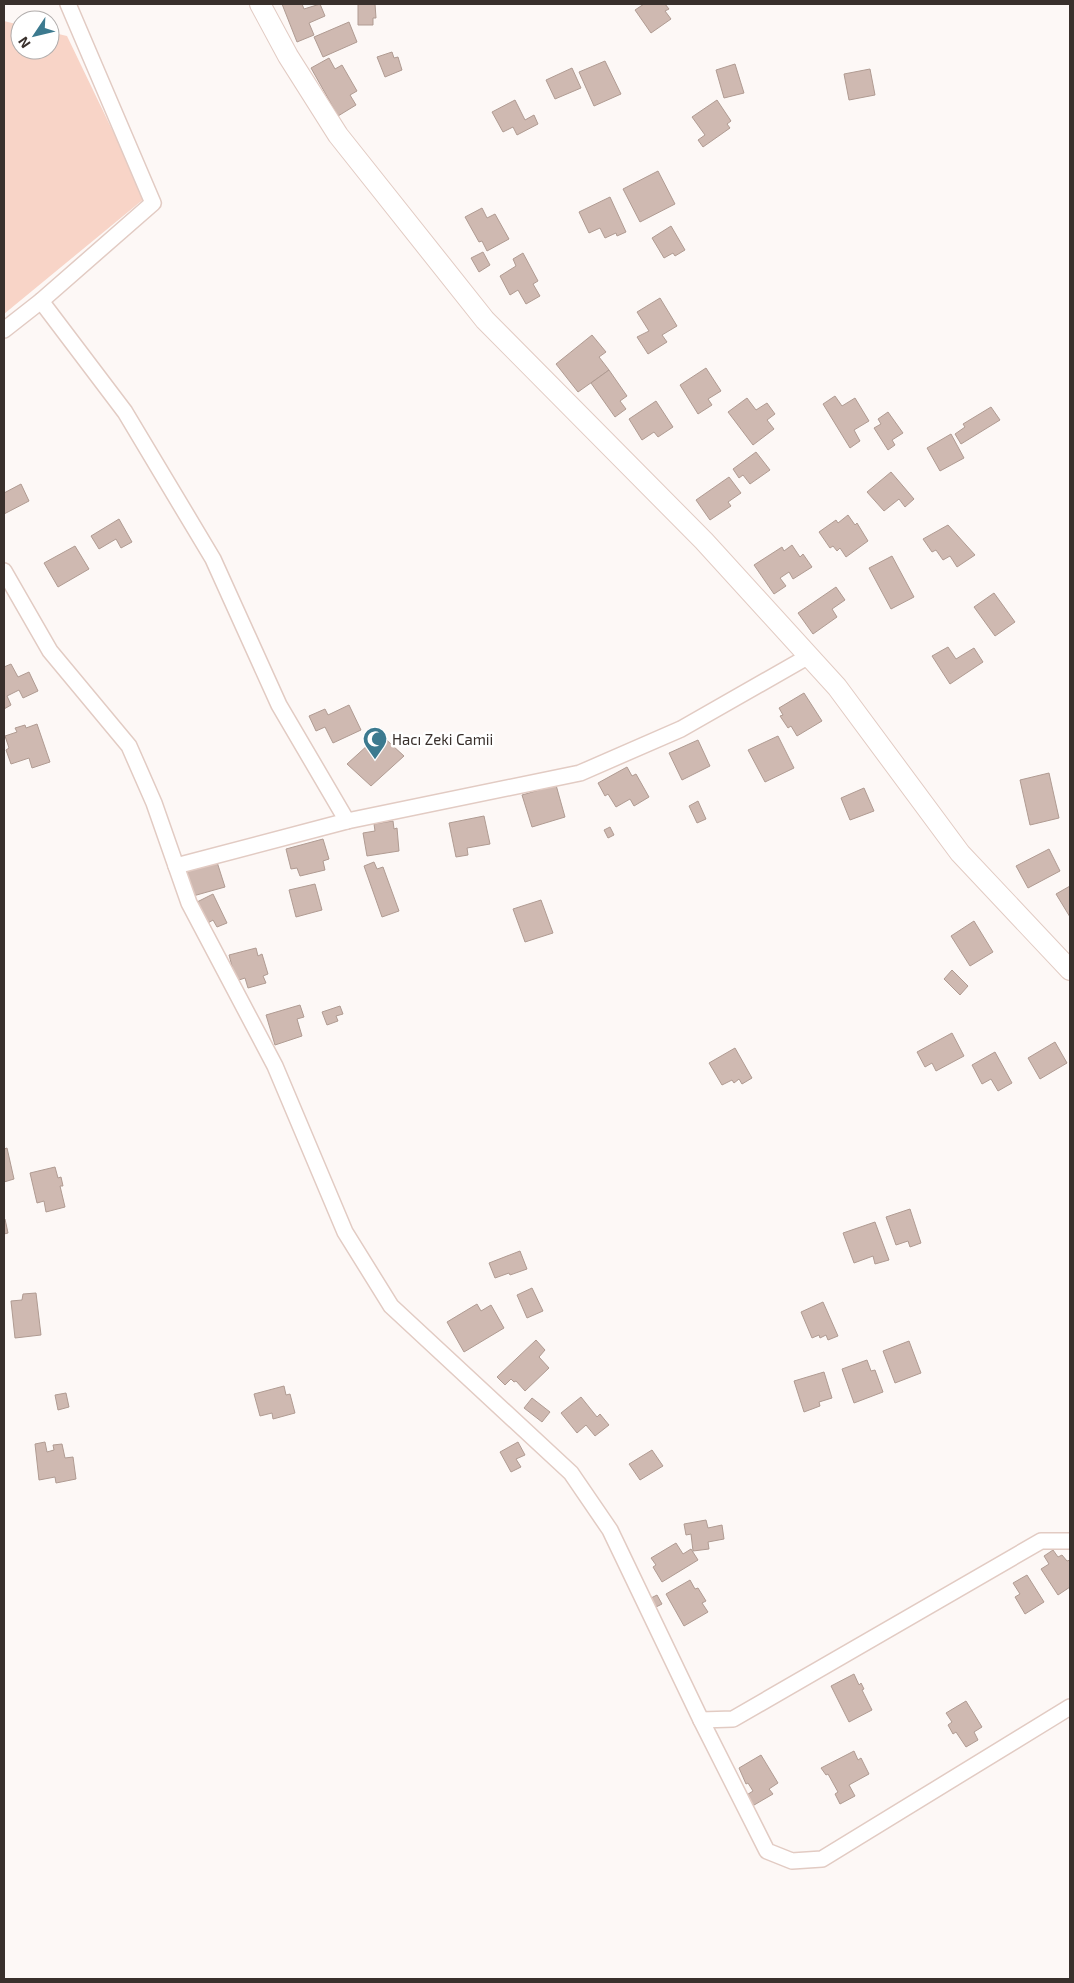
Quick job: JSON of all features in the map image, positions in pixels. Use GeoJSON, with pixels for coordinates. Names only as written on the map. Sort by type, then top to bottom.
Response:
{"type":"FeatureCollection","features":[{"type":"Feature","properties":{"kind":"street"},"geometry":{"type":"LineString","coordinates":[[4,330],[41,301],[153,203],[68,4]]}},
{"type":"Feature","properties":{"kind":"street"},"geometry":{"type":"LineString","coordinates":[[260,4],[288,56],[338,135],[485,320],[704,541],[837,687],[960,853],[1070,970]]}},
{"type":"Feature","properties":{"kind":"street"},"geometry":{"type":"LineString","coordinates":[[41,301],[125,412],[213,559],[279,705],[347,821]]}},
{"type":"Feature","properties":{"kind":"street"},"geometry":{"type":"LineString","coordinates":[[4,571],[50,651],[129,746],[154,803],[189,903],[275,1066],[345,1232],[391,1306],[571,1473],[610,1530],[701,1720],[768,1851],[792,1861],[822,1859],[1070,1707]]}},
{"type":"Feature","properties":{"kind":"street"},"geometry":{"type":"LineString","coordinates":[[176,866],[347,821],[580,773],[681,729],[809,656]]}},
{"type":"Feature","properties":{"kind":"street"},"geometry":{"type":"LineString","coordinates":[[701,1720],[733,1719],[1040,1541],[1070,1541]]}},
{"type":"Feature","properties":{"kind":"shaded area"},"geometry":{"type":"Polygon","coordinates":[[[4,21],[10,22],[10,60],[60,60],[60,34],[67,36],[145,198],[4,314],[4,21]]]}},
{"type":"Feature","properties":{"kind":"building"},"geometry":{"type":"Polygon","coordinates":[[[282,4],[302,4],[304,9],[320,4],[325,16],[309,23],[314,35],[297,42],[282,4]]]}},
{"type":"Feature","properties":{"kind":"building"},"geometry":{"type":"Polygon","coordinates":[[[358,4],[375,4],[376,18],[373,18],[373,25],[358,25],[358,4]]]}},
{"type":"Feature","properties":{"kind":"building"},"geometry":{"type":"Polygon","coordinates":[[[644,4],[665,4],[669,9],[665,11],[671,19],[651,33],[635,10],[644,4]]]}},
{"type":"Feature","properties":{"kind":"building"},"geometry":{"type":"Polygon","coordinates":[[[349,22],[357,42],[323,57],[314,37],[349,22]]]}},
{"type":"Feature","properties":{"kind":"building"},"geometry":{"type":"Polygon","coordinates":[[[392,52],[394,58],[398,57],[402,70],[385,77],[377,57],[392,52]]]}},
{"type":"Feature","properties":{"kind":"building"},"geometry":{"type":"Polygon","coordinates":[[[329,58],[335,69],[342,65],[357,91],[350,95],[356,105],[338,116],[311,68],[329,58]]]}},
{"type":"Feature","properties":{"kind":"building"},"geometry":{"type":"Polygon","coordinates":[[[605,61],[621,94],[594,106],[579,72],[605,61]]]}},
{"type":"Feature","properties":{"kind":"building"},"geometry":{"type":"Polygon","coordinates":[[[735,64],[744,93],[724,98],[716,70],[735,64]]]}},
{"type":"Feature","properties":{"kind":"building"},"geometry":{"type":"Polygon","coordinates":[[[572,68],[581,88],[555,99],[546,80],[572,68]]]}},
{"type":"Feature","properties":{"kind":"building"},"geometry":{"type":"Polygon","coordinates":[[[870,69],[875,95],[849,100],[844,74],[870,69]]]}},
{"type":"Feature","properties":{"kind":"building"},"geometry":{"type":"Polygon","coordinates":[[[515,100],[525,120],[534,115],[538,124],[517,135],[513,127],[503,132],[492,112],[515,100]]]}},
{"type":"Feature","properties":{"kind":"building"},"geometry":{"type":"Polygon","coordinates":[[[717,100],[731,121],[727,124],[730,128],[703,147],[698,140],[705,135],[692,117],[717,100]]]}},
{"type":"Feature","properties":{"kind":"building"},"geometry":{"type":"Polygon","coordinates":[[[658,171],[675,204],[640,222],[623,189],[658,171]]]}},
{"type":"Feature","properties":{"kind":"building"},"geometry":{"type":"Polygon","coordinates":[[[610,197],[626,232],[617,236],[616,233],[605,238],[600,228],[589,233],[579,212],[610,197]]]}},
{"type":"Feature","properties":{"kind":"building"},"geometry":{"type":"Polygon","coordinates":[[[482,208],[487,218],[495,214],[509,239],[487,251],[482,241],[479,242],[465,217],[482,208]]]}},
{"type":"Feature","properties":{"kind":"building"},"geometry":{"type":"Polygon","coordinates":[[[671,226],[685,250],[675,256],[673,253],[664,258],[652,238],[671,226]]]}},
{"type":"Feature","properties":{"kind":"building"},"geometry":{"type":"Polygon","coordinates":[[[483,252],[490,265],[479,272],[471,258],[483,252]]]}},
{"type":"Feature","properties":{"kind":"building"},"geometry":{"type":"Polygon","coordinates":[[[523,253],[538,281],[533,284],[540,296],[526,304],[518,290],[510,295],[500,276],[516,266],[513,259],[523,253]]]}},
{"type":"Feature","properties":{"kind":"building"},"geometry":{"type":"Polygon","coordinates":[[[660,298],[677,326],[662,335],[667,342],[648,354],[637,337],[649,331],[637,312],[660,298]]]}},
{"type":"Feature","properties":{"kind":"building"},"geometry":{"type":"Polygon","coordinates":[[[592,335],[606,352],[599,357],[609,370],[578,392],[556,364],[592,335]]]}},
{"type":"Feature","properties":{"kind":"building"},"geometry":{"type":"Polygon","coordinates":[[[706,368],[721,391],[708,399],[712,405],[698,414],[680,385],[706,368]]]}},
{"type":"Feature","properties":{"kind":"building"},"geometry":{"type":"Polygon","coordinates":[[[609,370],[627,396],[620,401],[626,409],[615,417],[591,383],[609,370]]]}},
{"type":"Feature","properties":{"kind":"building"},"geometry":{"type":"Polygon","coordinates":[[[835,396],[842,406],[855,398],[869,421],[854,430],[860,441],[850,448],[823,404],[835,396]]]}},
{"type":"Feature","properties":{"kind":"building"},"geometry":{"type":"Polygon","coordinates":[[[747,398],[756,410],[767,403],[775,414],[767,420],[774,429],[753,445],[728,412],[747,398]]]}},
{"type":"Feature","properties":{"kind":"building"},"geometry":{"type":"Polygon","coordinates":[[[656,401],[673,427],[658,437],[654,432],[642,440],[629,419],[656,401]]]}},
{"type":"Feature","properties":{"kind":"building"},"geometry":{"type":"Polygon","coordinates":[[[991,407],[1000,420],[961,444],[955,434],[965,427],[963,424],[991,407]]]}},
{"type":"Feature","properties":{"kind":"building"},"geometry":{"type":"Polygon","coordinates":[[[888,412],[903,433],[892,440],[895,445],[888,450],[874,428],[881,424],[878,419],[888,412]]]}},
{"type":"Feature","properties":{"kind":"building"},"geometry":{"type":"Polygon","coordinates":[[[951,434],[964,458],[940,471],[927,448],[951,434]]]}},
{"type":"Feature","properties":{"kind":"building"},"geometry":{"type":"Polygon","coordinates":[[[756,452],[770,470],[750,484],[743,475],[739,478],[733,469],[756,452]]]}},
{"type":"Feature","properties":{"kind":"building"},"geometry":{"type":"Polygon","coordinates":[[[891,472],[914,499],[905,507],[899,499],[884,511],[867,492],[891,472]]]}},
{"type":"Feature","properties":{"kind":"building"},"geometry":{"type":"Polygon","coordinates":[[[729,477],[741,493],[728,502],[731,506],[710,520],[696,500],[729,477]]]}},
{"type":"Feature","properties":{"kind":"building"},"geometry":{"type":"Polygon","coordinates":[[[21,484],[29,501],[4,514],[4,493],[21,484]]]}},
{"type":"Feature","properties":{"kind":"building"},"geometry":{"type":"Polygon","coordinates":[[[848,515],[855,525],[857,523],[868,541],[846,557],[840,548],[837,551],[833,546],[830,548],[819,532],[836,520],[838,523],[848,515]]]}},
{"type":"Feature","properties":{"kind":"building"},"geometry":{"type":"Polygon","coordinates":[[[119,519],[132,542],[121,548],[116,539],[99,549],[91,536],[119,519]]]}},
{"type":"Feature","properties":{"kind":"building"},"geometry":{"type":"Polygon","coordinates":[[[948,525],[975,555],[957,567],[950,556],[943,560],[936,550],[932,552],[923,539],[948,525]]]}},
{"type":"Feature","properties":{"kind":"building"},"geometry":{"type":"Polygon","coordinates":[[[792,545],[800,557],[803,554],[812,567],[793,579],[789,572],[780,578],[786,586],[774,594],[754,565],[782,547],[784,551],[792,545]]]}},
{"type":"Feature","properties":{"kind":"building"},"geometry":{"type":"Polygon","coordinates":[[[75,546],[89,569],[58,587],[44,563],[75,546]]]}},
{"type":"Feature","properties":{"kind":"building"},"geometry":{"type":"Polygon","coordinates":[[[892,556],[914,597],[891,609],[869,568],[892,556]]]}},
{"type":"Feature","properties":{"kind":"building"},"geometry":{"type":"Polygon","coordinates":[[[836,587],[845,600],[832,609],[837,617],[813,634],[798,613],[836,587]]]}},
{"type":"Feature","properties":{"kind":"building"},"geometry":{"type":"Polygon","coordinates":[[[994,593],[1015,622],[995,636],[974,607],[994,593]]]}},
{"type":"Feature","properties":{"kind":"building"},"geometry":{"type":"Polygon","coordinates":[[[948,647],[956,659],[974,648],[983,662],[950,684],[932,656],[948,647]]]}},
{"type":"Feature","properties":{"kind":"building"},"geometry":{"type":"Polygon","coordinates":[[[11,664],[18,677],[29,672],[38,691],[23,698],[19,690],[7,696],[11,705],[4,709],[4,667],[11,664]]]}},
{"type":"Feature","properties":{"kind":"building"},"geometry":{"type":"Polygon","coordinates":[[[804,693],[822,721],[797,736],[791,726],[788,728],[780,716],[783,715],[779,708],[804,693]]]}},
{"type":"Feature","properties":{"kind":"building"},"geometry":{"type":"Polygon","coordinates":[[[349,705],[361,730],[333,743],[325,727],[316,731],[309,716],[325,709],[328,715],[349,705]]]}},
{"type":"Feature","properties":{"kind":"building"},"geometry":{"type":"Polygon","coordinates":[[[37,724],[50,762],[32,768],[29,758],[11,764],[6,750],[9,748],[5,736],[17,732],[15,728],[25,725],[26,728],[37,724]]]}},
{"type":"Feature","properties":{"kind":"building","name":"Hacı Zeki Camii"},"geometry":{"type":"Polygon","coordinates":[[[380,734],[404,756],[371,786],[347,764],[380,734]]]}},
{"type":"Feature","properties":{"kind":"building"},"geometry":{"type":"Polygon","coordinates":[[[778,736],[794,768],[765,782],[748,750],[778,736]]]}},
{"type":"Feature","properties":{"kind":"building"},"geometry":{"type":"Polygon","coordinates":[[[698,740],[710,766],[682,780],[669,753],[698,740]]]}},
{"type":"Feature","properties":{"kind":"building"},"geometry":{"type":"Polygon","coordinates":[[[627,767],[632,776],[636,774],[649,797],[634,806],[630,799],[616,807],[608,794],[605,796],[598,783],[627,767]]]}},
{"type":"Feature","properties":{"kind":"building"},"geometry":{"type":"Polygon","coordinates":[[[1049,773],[1059,818],[1030,825],[1020,780],[1049,773]]]}},
{"type":"Feature","properties":{"kind":"building"},"geometry":{"type":"Polygon","coordinates":[[[556,785],[565,817],[532,827],[522,795],[556,785]]]}},
{"type":"Feature","properties":{"kind":"building"},"geometry":{"type":"Polygon","coordinates":[[[864,788],[874,811],[850,820],[841,798],[864,788]]]}},
{"type":"Feature","properties":{"kind":"building"},"geometry":{"type":"Polygon","coordinates":[[[698,801],[706,819],[697,823],[689,806],[698,801]]]}},
{"type":"Feature","properties":{"kind":"building"},"geometry":{"type":"Polygon","coordinates":[[[484,816],[490,844],[467,848],[468,855],[456,857],[449,823],[484,816]]]}},
{"type":"Feature","properties":{"kind":"building"},"geometry":{"type":"Polygon","coordinates":[[[393,821],[394,829],[397,828],[399,851],[367,856],[363,833],[375,831],[374,824],[393,821]]]}},
{"type":"Feature","properties":{"kind":"building"},"geometry":{"type":"Polygon","coordinates":[[[610,827],[614,835],[608,838],[604,830],[610,827]]]}},
{"type":"Feature","properties":{"kind":"building"},"geometry":{"type":"Polygon","coordinates":[[[323,839],[329,859],[323,861],[325,870],[300,876],[297,868],[291,869],[286,849],[323,839]]]}},
{"type":"Feature","properties":{"kind":"building"},"geometry":{"type":"Polygon","coordinates":[[[1049,849],[1060,871],[1028,888],[1016,866],[1049,849]]]}},
{"type":"Feature","properties":{"kind":"building"},"geometry":{"type":"Polygon","coordinates":[[[217,862],[225,887],[193,896],[186,871],[217,862]]]}},
{"type":"Feature","properties":{"kind":"building"},"geometry":{"type":"Polygon","coordinates":[[[374,862],[377,869],[383,867],[399,911],[382,917],[364,866],[374,862]]]}},
{"type":"Feature","properties":{"kind":"building"},"geometry":{"type":"Polygon","coordinates":[[[315,884],[322,910],[296,917],[289,890],[315,884]]]}},
{"type":"Feature","properties":{"kind":"building"},"geometry":{"type":"Polygon","coordinates":[[[1070,886],[1070,917],[1056,894],[1070,886]]]}},
{"type":"Feature","properties":{"kind":"building"},"geometry":{"type":"Polygon","coordinates":[[[213,894],[227,923],[217,927],[213,920],[208,923],[197,902],[213,894]]]}},
{"type":"Feature","properties":{"kind":"building"},"geometry":{"type":"Polygon","coordinates":[[[541,900],[553,933],[525,942],[513,909],[541,900]]]}},
{"type":"Feature","properties":{"kind":"building"},"geometry":{"type":"Polygon","coordinates":[[[974,921],[993,952],[970,966],[951,936],[974,921]]]}},
{"type":"Feature","properties":{"kind":"building"},"geometry":{"type":"Polygon","coordinates":[[[256,948],[258,956],[262,954],[268,974],[263,976],[266,983],[248,988],[245,978],[236,981],[229,955],[256,948]]]}},
{"type":"Feature","properties":{"kind":"building"},"geometry":{"type":"Polygon","coordinates":[[[952,970],[968,986],[960,995],[944,979],[952,970]]]}},
{"type":"Feature","properties":{"kind":"building"},"geometry":{"type":"Polygon","coordinates":[[[300,1005],[304,1017],[297,1019],[302,1036],[275,1045],[266,1015],[300,1005]]]}},
{"type":"Feature","properties":{"kind":"building"},"geometry":{"type":"Polygon","coordinates":[[[340,1006],[343,1014],[336,1016],[338,1021],[327,1025],[322,1012],[340,1006]]]}},
{"type":"Feature","properties":{"kind":"building"},"geometry":{"type":"Polygon","coordinates":[[[952,1033],[964,1056],[936,1071],[932,1063],[925,1067],[917,1052],[952,1033]]]}},
{"type":"Feature","properties":{"kind":"building"},"geometry":{"type":"Polygon","coordinates":[[[1055,1042],[1067,1063],[1040,1079],[1028,1058],[1055,1042]]]}},
{"type":"Feature","properties":{"kind":"building"},"geometry":{"type":"Polygon","coordinates":[[[735,1048],[752,1078],[742,1084],[739,1079],[734,1083],[732,1080],[722,1085],[709,1063],[735,1048]]]}},
{"type":"Feature","properties":{"kind":"building"},"geometry":{"type":"Polygon","coordinates":[[[995,1052],[1012,1083],[998,1091],[991,1079],[982,1084],[972,1065],[995,1052]]]}},
{"type":"Feature","properties":{"kind":"building"},"geometry":{"type":"Polygon","coordinates":[[[7,1148],[14,1179],[4,1182],[4,1149],[7,1148]]]}},
{"type":"Feature","properties":{"kind":"building"},"geometry":{"type":"Polygon","coordinates":[[[55,1167],[58,1178],[61,1177],[63,1186],[60,1186],[65,1207],[46,1212],[44,1201],[37,1203],[30,1173],[55,1167]]]}},
{"type":"Feature","properties":{"kind":"building"},"geometry":{"type":"Polygon","coordinates":[[[910,1209],[921,1243],[910,1247],[908,1241],[896,1245],[886,1217],[910,1209]]]}},
{"type":"Feature","properties":{"kind":"building"},"geometry":{"type":"Polygon","coordinates":[[[4,1220],[8,1233],[4,1234],[4,1220]]]}},
{"type":"Feature","properties":{"kind":"building"},"geometry":{"type":"Polygon","coordinates":[[[875,1222],[889,1260],[875,1264],[873,1256],[854,1263],[843,1233],[875,1222]]]}},
{"type":"Feature","properties":{"kind":"building"},"geometry":{"type":"Polygon","coordinates":[[[520,1251],[527,1269],[495,1278],[489,1263],[520,1251]]]}},
{"type":"Feature","properties":{"kind":"building"},"geometry":{"type":"Polygon","coordinates":[[[532,1288],[543,1311],[527,1318],[517,1295],[532,1288]]]}},
{"type":"Feature","properties":{"kind":"building"},"geometry":{"type":"Polygon","coordinates":[[[36,1293],[41,1335],[15,1338],[11,1301],[22,1300],[23,1294],[36,1293]]]}},
{"type":"Feature","properties":{"kind":"building"},"geometry":{"type":"Polygon","coordinates":[[[823,1302],[838,1336],[828,1340],[826,1335],[820,1338],[819,1335],[812,1338],[801,1312],[823,1302]]]}},
{"type":"Feature","properties":{"kind":"building"},"geometry":{"type":"Polygon","coordinates":[[[477,1304],[481,1311],[491,1305],[504,1328],[464,1352],[447,1322],[477,1304]]]}},
{"type":"Feature","properties":{"kind":"building"},"geometry":{"type":"Polygon","coordinates":[[[536,1340],[545,1350],[539,1357],[549,1368],[525,1391],[516,1381],[514,1382],[511,1379],[505,1385],[497,1377],[536,1340]]]}},
{"type":"Feature","properties":{"kind":"building"},"geometry":{"type":"Polygon","coordinates":[[[909,1341],[921,1373],[895,1383],[883,1351],[909,1341]]]}},
{"type":"Feature","properties":{"kind":"building"},"geometry":{"type":"Polygon","coordinates":[[[867,1360],[871,1371],[875,1370],[883,1392],[854,1403],[842,1369],[867,1360]]]}},
{"type":"Feature","properties":{"kind":"building"},"geometry":{"type":"Polygon","coordinates":[[[824,1372],[832,1398],[819,1402],[820,1406],[804,1412],[794,1381],[824,1372]]]}},
{"type":"Feature","properties":{"kind":"building"},"geometry":{"type":"Polygon","coordinates":[[[284,1386],[286,1395],[290,1394],[295,1413],[273,1419],[272,1413],[260,1416],[254,1394],[284,1386]]]}},
{"type":"Feature","properties":{"kind":"building"},"geometry":{"type":"Polygon","coordinates":[[[66,1393],[69,1407],[58,1410],[55,1395],[66,1393]]]}},
{"type":"Feature","properties":{"kind":"building"},"geometry":{"type":"Polygon","coordinates":[[[581,1397],[597,1417],[600,1414],[609,1425],[595,1436],[586,1425],[577,1433],[561,1413],[581,1397]]]}},
{"type":"Feature","properties":{"kind":"building"},"geometry":{"type":"Polygon","coordinates":[[[532,1398],[550,1412],[542,1422],[524,1408],[532,1398]]]}},
{"type":"Feature","properties":{"kind":"building"},"geometry":{"type":"Polygon","coordinates":[[[45,1442],[47,1452],[54,1450],[53,1445],[62,1444],[65,1458],[73,1457],[76,1479],[56,1483],[55,1477],[39,1480],[35,1444],[45,1442]]]}},
{"type":"Feature","properties":{"kind":"building"},"geometry":{"type":"Polygon","coordinates":[[[518,1442],[525,1455],[516,1459],[521,1467],[511,1472],[500,1452],[518,1442]]]}},
{"type":"Feature","properties":{"kind":"building"},"geometry":{"type":"Polygon","coordinates":[[[652,1450],[663,1466],[640,1480],[629,1464],[652,1450]]]}},
{"type":"Feature","properties":{"kind":"building"},"geometry":{"type":"Polygon","coordinates":[[[706,1520],[708,1528],[722,1525],[724,1539],[708,1542],[709,1549],[693,1551],[691,1534],[686,1535],[684,1524],[706,1520]]]}},
{"type":"Feature","properties":{"kind":"building"},"geometry":{"type":"Polygon","coordinates":[[[676,1543],[683,1554],[691,1549],[698,1560],[662,1582],[653,1567],[656,1565],[651,1558],[676,1543]]]}},
{"type":"Feature","properties":{"kind":"building"},"geometry":{"type":"Polygon","coordinates":[[[1053,1550],[1058,1557],[1062,1555],[1067,1561],[1070,1560],[1070,1587],[1058,1595],[1041,1569],[1049,1564],[1044,1556],[1053,1550]]]}},
{"type":"Feature","properties":{"kind":"building"},"geometry":{"type":"Polygon","coordinates":[[[1027,1575],[1044,1602],[1025,1614],[1015,1597],[1020,1594],[1013,1583],[1027,1575]]]}},
{"type":"Feature","properties":{"kind":"building"},"geometry":{"type":"Polygon","coordinates":[[[690,1580],[695,1589],[698,1588],[706,1601],[702,1603],[708,1612],[684,1626],[666,1594],[690,1580]]]}},
{"type":"Feature","properties":{"kind":"building"},"geometry":{"type":"Polygon","coordinates":[[[657,1595],[662,1604],[654,1608],[649,1599],[657,1595]]]}},
{"type":"Feature","properties":{"kind":"building"},"geometry":{"type":"Polygon","coordinates":[[[854,1674],[859,1685],[861,1683],[864,1689],[862,1690],[872,1710],[849,1722],[831,1686],[854,1674]]]}},
{"type":"Feature","properties":{"kind":"building"},"geometry":{"type":"Polygon","coordinates":[[[966,1701],[982,1727],[974,1732],[978,1740],[966,1747],[956,1732],[953,1734],[948,1725],[952,1722],[946,1713],[966,1701]]]}},
{"type":"Feature","properties":{"kind":"building"},"geometry":{"type":"Polygon","coordinates":[[[854,1751],[858,1760],[861,1758],[869,1774],[849,1785],[855,1796],[840,1804],[835,1794],[838,1792],[828,1774],[826,1775],[821,1768],[854,1751]]]}},
{"type":"Feature","properties":{"kind":"building"},"geometry":{"type":"Polygon","coordinates":[[[761,1755],[778,1783],[769,1789],[773,1794],[749,1808],[742,1798],[753,1791],[748,1783],[746,1784],[739,1768],[761,1755]]]}},
{"type":"Feature","properties":{"kind":"place","name":"Hacı Zeki Camii"},"geometry":{"type":"Point","coordinates":[375,760]}}]}
